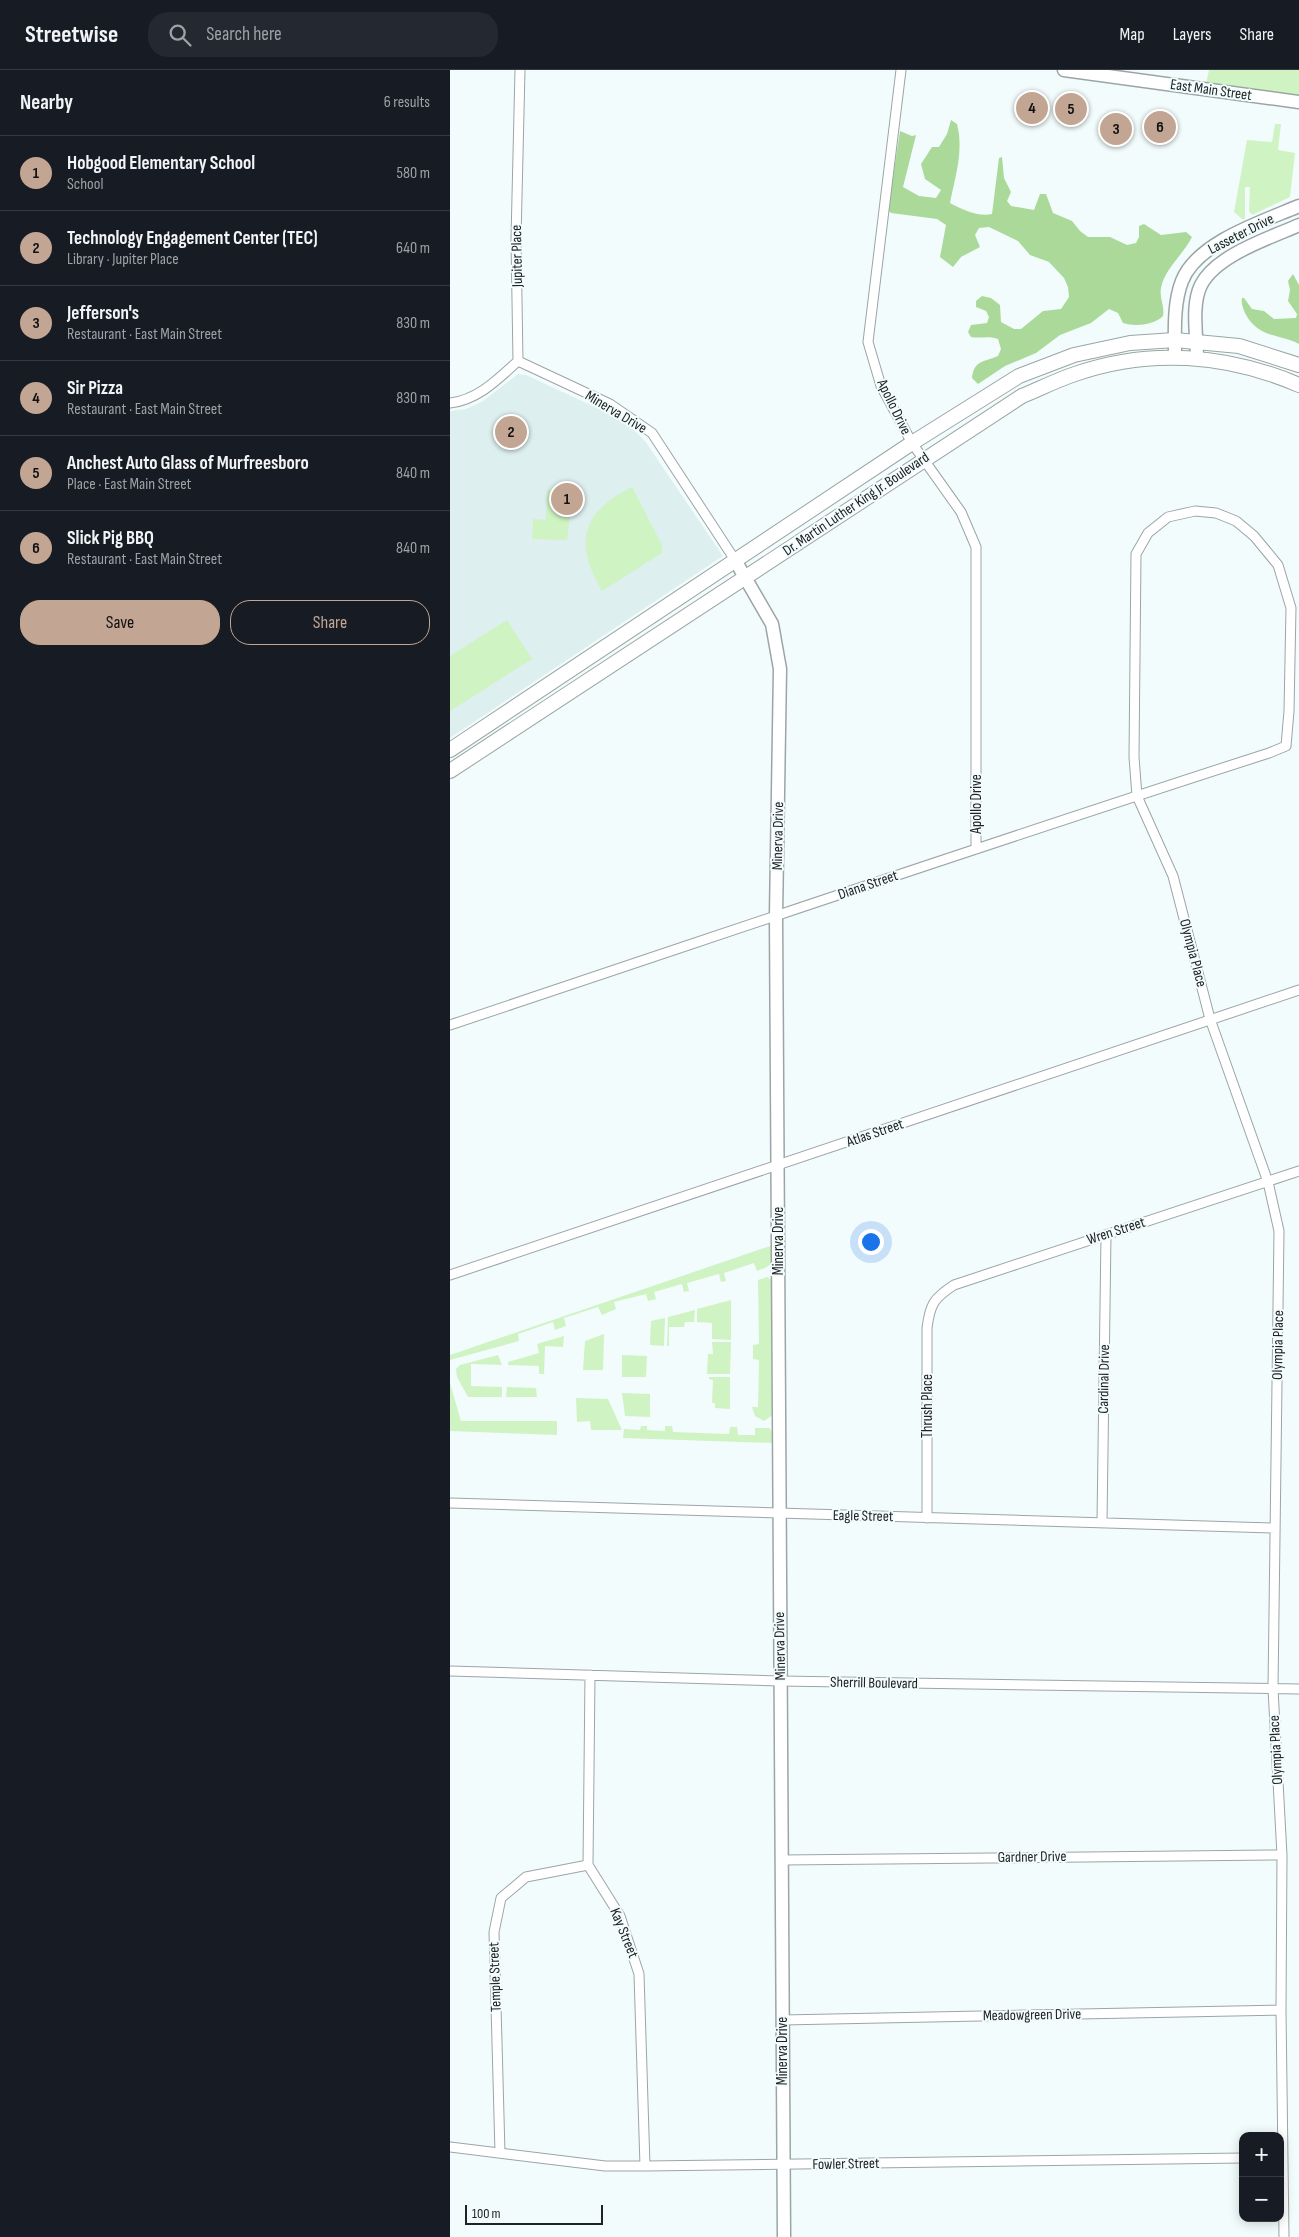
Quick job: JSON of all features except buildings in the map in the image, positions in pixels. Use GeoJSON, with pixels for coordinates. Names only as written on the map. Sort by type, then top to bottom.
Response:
{"type":"FeatureCollection","features":[{"type":"Feature","properties":{"kind":"main road","name":"Dr. Martin Luther King Jr. Boulevard"},"geometry":{"type":"LineString","coordinates":[[450,750],[912,443],[1019,376],[1074,355],[1130,343],[1175,340],[1197,340],[1239,346],[1299,365]]}},
{"type":"Feature","properties":{"kind":"main road","name":"Dr. Martin Luther King Jr. Boulevard"},"geometry":{"type":"LineString","coordinates":[[450,771],[746,578],[923,459],[1022,396],[1068,377],[1128,360],[1175,357],[1233,363],[1274,374],[1299,385]]}},
{"type":"Feature","properties":{"kind":"street","name":"Jupiter Place"},"geometry":{"type":"LineString","coordinates":[[518,361],[516,239],[520,70]]}},
{"type":"Feature","properties":{"kind":"street","name":"Apollo Drive"},"geometry":{"type":"LineString","coordinates":[[901,70],[868,342],[881,386],[912,443],[961,512],[976,547],[976,849]]}},
{"type":"Feature","properties":{"kind":"street","name":"East Main Street"},"geometry":{"type":"LineString","coordinates":[[1064,70],[1299,102]]}},
{"type":"Feature","properties":{"kind":"street","name":"Lasseter Drive"},"geometry":{"type":"LineString","coordinates":[[1175,357],[1177,305],[1182,281],[1194,261],[1209,249],[1248,228],[1299,206]]}},
{"type":"Feature","properties":{"kind":"street","name":"Lasseter Drive"},"geometry":{"type":"LineString","coordinates":[[1197,358],[1197,306],[1201,286],[1212,269],[1237,254],[1299,225]]}},
{"type":"Feature","properties":{"kind":"street"},"geometry":{"type":"LineString","coordinates":[[450,403],[458,402],[488,389],[518,361]]}},
{"type":"Feature","properties":{"kind":"street","name":"Minerva Drive"},"geometry":{"type":"LineString","coordinates":[[518,361],[610,404],[652,433],[735,560],[772,624],[780,669],[776,916],[778,1514],[784,2237]]}},
{"type":"Feature","properties":{"kind":"street","name":"Diana Street"},"geometry":{"type":"LineString","coordinates":[[450,1025],[1286,746],[1290,710],[1291,608],[1278,565],[1254,536],[1236,521],[1216,514],[1195,511]]}},
{"type":"Feature","properties":{"kind":"street","name":"Olympia Place"},"geometry":{"type":"LineString","coordinates":[[1195,511],[1168,517],[1148,533],[1136,554],[1134,757],[1137,796],[1172,876],[1210,1019],[1268,1182],[1279,1231],[1273,1689],[1282,1855],[1281,2132]]}},
{"type":"Feature","properties":{"kind":"street","name":"Atlas Street"},"geometry":{"type":"LineString","coordinates":[[450,1275],[1299,990]]}},
{"type":"Feature","properties":{"kind":"street","name":"Wren Street"},"geometry":{"type":"LineString","coordinates":[[937,1297],[954,1284],[1299,1171]]}},
{"type":"Feature","properties":{"kind":"street","name":"Cardinal Drive"},"geometry":{"type":"LineString","coordinates":[[1102,1522],[1106,1235]]}},
{"type":"Feature","properties":{"kind":"street","name":"Thrush Place"},"geometry":{"type":"LineString","coordinates":[[926,1518],[927,1328],[929,1311],[937,1297]]}},
{"type":"Feature","properties":{"kind":"street","name":"Eagle Street"},"geometry":{"type":"LineString","coordinates":[[450,1503],[1276,1528]]}},
{"type":"Feature","properties":{"kind":"street","name":"Sherrill Boulevard"},"geometry":{"type":"LineString","coordinates":[[450,1671],[780,1681],[1299,1689]]}},
{"type":"Feature","properties":{"kind":"street"},"geometry":{"type":"LineString","coordinates":[[588,1865],[590,1675]]}},
{"type":"Feature","properties":{"kind":"street","name":"Gardner Drive"},"geometry":{"type":"LineString","coordinates":[[782,1860],[1282,1855]]}},
{"type":"Feature","properties":{"kind":"street","name":"Temple Street"},"geometry":{"type":"LineString","coordinates":[[500,2153],[494,1932],[501,1898],[526,1877],[588,1865]]}},
{"type":"Feature","properties":{"kind":"street","name":"Kay Street"},"geometry":{"type":"LineString","coordinates":[[588,1865],[620,1916],[639,1974],[645,2166]]}},
{"type":"Feature","properties":{"kind":"street","name":"Meadowgreen Drive"},"geometry":{"type":"LineString","coordinates":[[782,2020],[1281,2010]]}},
{"type":"Feature","properties":{"kind":"street","name":"Fowler Street"},"geometry":{"type":"LineString","coordinates":[[450,2146],[605,2166],[1239,2158]]}},
{"type":"Feature","properties":{"kind":"street","name":"Olympia Place"},"geometry":{"type":"LineString","coordinates":[[1282,2177],[1284,2237]]}},
{"type":"Feature","properties":{"kind":"shaded area"},"geometry":{"type":"Polygon","coordinates":[[[518,374],[526,375],[610,414],[633,429],[645,441],[723,556],[450,738],[450,411],[466,409],[483,401],[518,374]]]}},
{"type":"Feature","properties":{"kind":"green space"},"geometry":{"type":"Polygon","coordinates":[[[1209,70],[1299,70],[1299,98],[1206,84],[1209,70]]]}},
{"type":"Feature","properties":{"kind":"green space"},"geometry":{"type":"Polygon","coordinates":[[[951,120],[957,124],[960,144],[950,203],[960,208],[976,214],[992,214],[999,158],[1002,157],[1004,178],[1011,192],[1007,201],[1011,206],[1034,210],[1040,194],[1046,194],[1053,213],[1072,221],[1088,237],[1110,237],[1127,245],[1136,243],[1139,237],[1139,226],[1144,224],[1161,235],[1186,232],[1192,237],[1163,281],[1161,299],[1163,316],[1150,323],[1128,324],[1123,323],[1118,313],[1109,309],[1091,323],[1060,335],[1036,353],[1005,366],[978,384],[972,378],[975,368],[980,362],[998,356],[1001,349],[998,339],[971,337],[968,332],[971,325],[987,323],[989,317],[986,311],[976,307],[976,301],[982,296],[991,298],[1000,305],[1001,322],[1014,329],[1021,329],[1043,311],[1061,309],[1069,297],[1068,287],[1064,278],[1049,262],[1030,255],[1018,241],[989,227],[979,228],[975,235],[980,247],[961,257],[953,267],[940,257],[946,225],[937,219],[891,213],[888,210],[900,131],[912,136],[916,135],[903,187],[919,196],[936,198],[941,190],[925,179],[921,164],[932,147],[939,147],[947,134],[951,120]]]}},
{"type":"Feature","properties":{"kind":"green space"},"geometry":{"type":"Polygon","coordinates":[[[1275,124],[1281,124],[1278,150],[1295,153],[1290,197],[1252,215],[1249,211],[1250,187],[1245,187],[1245,219],[1242,219],[1234,212],[1247,140],[1272,142],[1275,124]]]}},
{"type":"Feature","properties":{"kind":"green space"},"geometry":{"type":"Polygon","coordinates":[[[1293,274],[1299,285],[1299,344],[1268,334],[1256,327],[1250,321],[1242,306],[1242,298],[1244,298],[1252,309],[1264,311],[1274,319],[1296,318],[1297,314],[1288,301],[1290,290],[1288,281],[1293,274]]]}},
{"type":"Feature","properties":{"kind":"green space"},"geometry":{"type":"Polygon","coordinates":[[[632,487],[662,545],[662,553],[602,591],[593,574],[588,558],[587,530],[593,518],[602,507],[632,487]]]}},
{"type":"Feature","properties":{"kind":"green space"},"geometry":{"type":"Polygon","coordinates":[[[547,490],[573,490],[567,540],[532,539],[533,519],[546,520],[547,490]]]}},
{"type":"Feature","properties":{"kind":"green space"},"geometry":{"type":"Polygon","coordinates":[[[507,620],[532,659],[450,711],[450,656],[507,620]]]}},
{"type":"Feature","properties":{"kind":"green space"},"geometry":{"type":"Polygon","coordinates":[[[773,1245],[772,1262],[767,1267],[757,1271],[754,1263],[724,1273],[726,1281],[721,1282],[719,1274],[687,1283],[689,1291],[684,1292],[682,1284],[654,1292],[656,1299],[648,1301],[646,1294],[614,1302],[616,1309],[602,1315],[598,1307],[564,1318],[566,1326],[555,1330],[553,1322],[518,1334],[519,1341],[450,1360],[450,1355],[773,1245]]]}},
{"type":"Feature","properties":{"kind":"green space"},"geometry":{"type":"Polygon","coordinates":[[[767,1277],[774,1281],[774,1414],[764,1421],[755,1416],[752,1407],[758,1407],[759,1360],[753,1359],[753,1345],[759,1344],[758,1280],[767,1277]]]}},
{"type":"Feature","properties":{"kind":"green space"},"geometry":{"type":"Polygon","coordinates":[[[731,1300],[731,1340],[712,1339],[712,1323],[697,1322],[697,1309],[731,1300]]]}},
{"type":"Feature","properties":{"kind":"green space"},"geometry":{"type":"Polygon","coordinates":[[[695,1310],[694,1322],[685,1322],[684,1327],[669,1327],[669,1346],[667,1346],[668,1317],[695,1310]]]}},
{"type":"Feature","properties":{"kind":"green space"},"geometry":{"type":"Polygon","coordinates":[[[665,1318],[664,1346],[650,1345],[651,1321],[665,1318]]]}},
{"type":"Feature","properties":{"kind":"green space"},"geometry":{"type":"Polygon","coordinates":[[[604,1334],[603,1370],[583,1370],[585,1341],[604,1334]]]}},
{"type":"Feature","properties":{"kind":"green space"},"geometry":{"type":"Polygon","coordinates":[[[564,1336],[563,1347],[545,1346],[544,1374],[539,1374],[539,1366],[508,1365],[508,1362],[539,1353],[537,1344],[564,1336]]]}},
{"type":"Feature","properties":{"kind":"green space"},"geometry":{"type":"Polygon","coordinates":[[[712,1342],[731,1342],[730,1374],[707,1374],[708,1354],[713,1354],[712,1342]]]}},
{"type":"Feature","properties":{"kind":"green space"},"geometry":{"type":"Polygon","coordinates":[[[498,1355],[502,1365],[471,1364],[471,1386],[502,1387],[502,1397],[468,1397],[457,1377],[456,1369],[460,1365],[498,1355]]]}},
{"type":"Feature","properties":{"kind":"green space"},"geometry":{"type":"Polygon","coordinates":[[[622,1355],[647,1356],[646,1377],[622,1377],[622,1355]]]}},
{"type":"Feature","properties":{"kind":"green space"},"geometry":{"type":"Polygon","coordinates":[[[709,1377],[730,1377],[730,1409],[715,1408],[715,1403],[712,1403],[713,1380],[709,1379],[709,1377]]]}},
{"type":"Feature","properties":{"kind":"green space"},"geometry":{"type":"Polygon","coordinates":[[[450,1383],[461,1421],[557,1421],[557,1435],[450,1431],[450,1383]]]}},
{"type":"Feature","properties":{"kind":"green space"},"geometry":{"type":"Polygon","coordinates":[[[507,1387],[536,1388],[537,1397],[506,1397],[507,1387]]]}},
{"type":"Feature","properties":{"kind":"green space"},"geometry":{"type":"Polygon","coordinates":[[[622,1393],[650,1394],[650,1417],[625,1416],[622,1393]]]}},
{"type":"Feature","properties":{"kind":"green space"},"geometry":{"type":"Polygon","coordinates":[[[576,1398],[608,1399],[622,1430],[591,1430],[590,1421],[577,1422],[576,1398]]]}},
{"type":"Feature","properties":{"kind":"green space"},"geometry":{"type":"Polygon","coordinates":[[[641,1426],[647,1426],[647,1430],[665,1431],[665,1426],[672,1426],[673,1432],[729,1434],[730,1427],[737,1427],[738,1435],[755,1435],[755,1428],[769,1428],[772,1431],[774,1443],[623,1438],[624,1429],[640,1430],[641,1426]]]}},
{"type":"Feature","properties":{"kind":"place","name":"Sir Pizza"},"geometry":{"type":"Point","coordinates":[1032,108]}},
{"type":"Feature","properties":{"kind":"place","name":"Anchest Auto Glass of Murfreesboro"},"geometry":{"type":"Point","coordinates":[1071,109]}},
{"type":"Feature","properties":{"kind":"place","name":"Slick Pig BBQ"},"geometry":{"type":"Point","coordinates":[1160,127]}},
{"type":"Feature","properties":{"kind":"place","name":"Jefferson's"},"geometry":{"type":"Point","coordinates":[1116,129]}},
{"type":"Feature","properties":{"kind":"place","name":"Technology Engagement Center (TEC)"},"geometry":{"type":"Point","coordinates":[511,432]}},
{"type":"Feature","properties":{"kind":"place","name":"Hobgood Elementary School"},"geometry":{"type":"Point","coordinates":[567,499]}}]}
